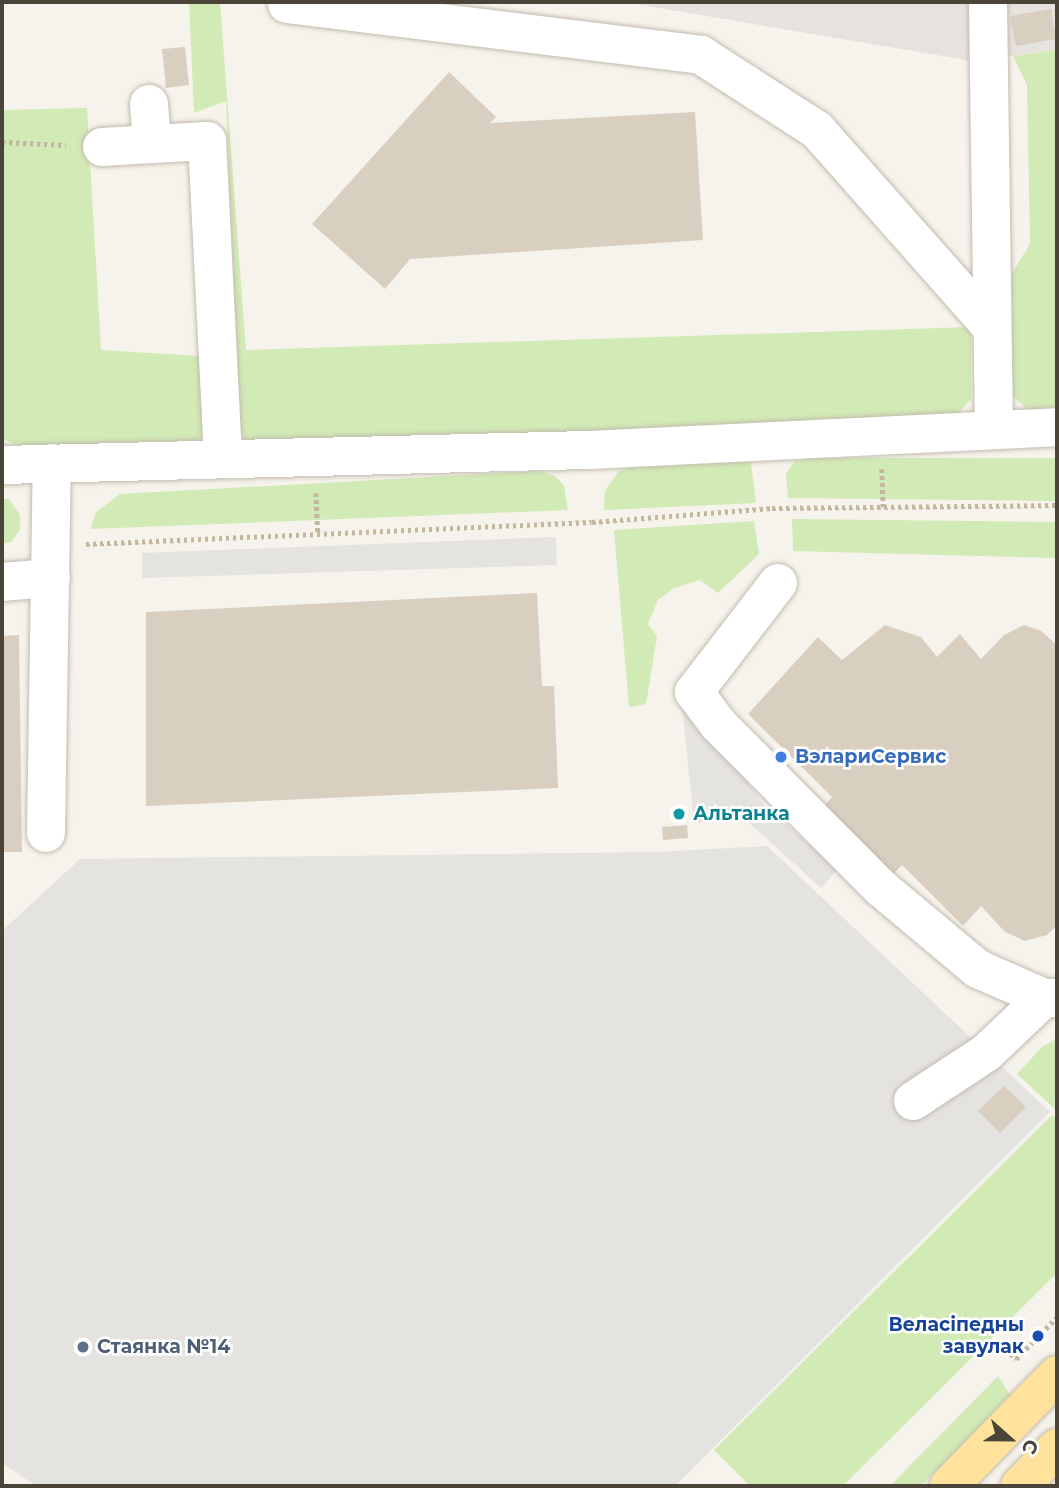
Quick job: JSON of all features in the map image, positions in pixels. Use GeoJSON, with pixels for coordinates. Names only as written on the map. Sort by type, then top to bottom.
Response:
{"type":"FeatureCollection","features":[{"type":"Feature","properties":{"kind":"main road"},"geometry":{"type":"LineString","coordinates":[[949,1486],[1057,1375]]}},
{"type":"Feature","properties":{"kind":"main road"},"geometry":{"type":"LineString","coordinates":[[1020,1486],[1057,1448]]}},
{"type":"Feature","properties":{"kind":"street"},"geometry":{"type":"LineString","coordinates":[[988,2],[994,428]]}},
{"type":"Feature","properties":{"kind":"street"},"geometry":{"type":"LineString","coordinates":[[287,4],[701,55],[817,130],[992,328]]}},
{"type":"Feature","properties":{"kind":"street"},"geometry":{"type":"LineString","coordinates":[[149,104],[152,144]]}},
{"type":"Feature","properties":{"kind":"street"},"geometry":{"type":"LineString","coordinates":[[102,147],[207,141],[223,457]]}},
{"type":"Feature","properties":{"kind":"street"},"geometry":{"type":"LineString","coordinates":[[2,465],[223,457],[588,450],[1057,426]]}},
{"type":"Feature","properties":{"kind":"street"},"geometry":{"type":"LineString","coordinates":[[46,833],[52,463]]}},
{"type":"Feature","properties":{"kind":"street"},"geometry":{"type":"LineString","coordinates":[[2,582],[51,562]]}},
{"type":"Feature","properties":{"kind":"street"},"geometry":{"type":"LineString","coordinates":[[778,583],[694,692],[718,724],[881,888],[978,969],[1051,998],[986,1053],[912,1101]]}},
{"type":"Feature","properties":{"kind":"path"},"geometry":{"type":"LineString","coordinates":[[2,142],[102,147]]}},
{"type":"Feature","properties":{"kind":"path"},"geometry":{"type":"LineString","coordinates":[[51,562],[772,508],[1057,505]]}},
{"type":"Feature","properties":{"kind":"path"},"geometry":{"type":"LineString","coordinates":[[1000,1344],[1016,1359],[1057,1317]]}},
{"type":"Feature","properties":{"kind":"shaded area"},"geometry":{"type":"Polygon","coordinates":[[[623,2],[1057,2],[1057,50],[972,61],[623,2]]]}},
{"type":"Feature","properties":{"kind":"shaded area"},"geometry":{"type":"Polygon","coordinates":[[[556,537],[557,565],[142,578],[142,553],[556,537]]]}},
{"type":"Feature","properties":{"kind":"shaded area"},"geometry":{"type":"Polygon","coordinates":[[[680,684],[762,803],[837,870],[821,888],[747,821],[694,823],[680,684]]]}},
{"type":"Feature","properties":{"kind":"shaded area"},"geometry":{"type":"Polygon","coordinates":[[[767,846],[1050,1112],[675,1486],[36,1486],[2,1463],[2,931],[80,859],[656,852],[767,846]]]}},
{"type":"Feature","properties":{"kind":"green space"},"geometry":{"type":"Polygon","coordinates":[[[189,2],[220,2],[246,350],[971,327],[971,399],[957,414],[261,446],[245,443],[240,428],[226,101],[194,113],[189,2]]]}},
{"type":"Feature","properties":{"kind":"green space"},"geometry":{"type":"Polygon","coordinates":[[[1057,50],[1057,411],[1030,412],[1013,396],[1011,275],[1030,244],[1027,85],[1013,56],[1057,50]]]}},
{"type":"Feature","properties":{"kind":"green space"},"geometry":{"type":"Polygon","coordinates":[[[87,108],[101,350],[199,356],[205,417],[201,438],[179,451],[48,457],[2,439],[2,110],[87,108]]]}},
{"type":"Feature","properties":{"kind":"green space"},"geometry":{"type":"Polygon","coordinates":[[[808,458],[1057,458],[1057,501],[788,498],[786,474],[794,462],[808,458]]]}},
{"type":"Feature","properties":{"kind":"green space"},"geometry":{"type":"Polygon","coordinates":[[[737,461],[751,463],[756,503],[604,510],[605,491],[618,472],[630,466],[737,461]]]}},
{"type":"Feature","properties":{"kind":"green space"},"geometry":{"type":"Polygon","coordinates":[[[539,471],[555,476],[564,486],[568,510],[90,529],[96,512],[120,494],[539,471]]]}},
{"type":"Feature","properties":{"kind":"green space"},"geometry":{"type":"Polygon","coordinates":[[[2,499],[9,499],[20,515],[20,530],[11,542],[2,544],[2,499]]]}},
{"type":"Feature","properties":{"kind":"green space"},"geometry":{"type":"Polygon","coordinates":[[[792,519],[1057,522],[1057,558],[793,551],[792,519]]]}},
{"type":"Feature","properties":{"kind":"green space"},"geometry":{"type":"Polygon","coordinates":[[[754,521],[759,554],[718,593],[700,580],[674,588],[658,600],[648,624],[657,636],[646,704],[629,707],[614,530],[754,521]]]}},
{"type":"Feature","properties":{"kind":"green space"},"geometry":{"type":"Polygon","coordinates":[[[1057,1039],[1057,1111],[1017,1074],[1043,1046],[1057,1039]]]}},
{"type":"Feature","properties":{"kind":"green space"},"geometry":{"type":"Polygon","coordinates":[[[1052,1115],[1057,1120],[1057,1273],[843,1486],[750,1486],[714,1450],[1052,1115]]]}},
{"type":"Feature","properties":{"kind":"green space"},"geometry":{"type":"Polygon","coordinates":[[[998,1376],[1010,1395],[921,1486],[890,1486],[998,1376]]]}},
{"type":"Feature","properties":{"kind":"building"},"geometry":{"type":"Polygon","coordinates":[[[1051,9],[1056,39],[1016,46],[1010,16],[1051,9]]]}},
{"type":"Feature","properties":{"kind":"building"},"geometry":{"type":"Polygon","coordinates":[[[185,47],[189,85],[166,88],[162,49],[185,47]]]}},
{"type":"Feature","properties":{"kind":"building"},"geometry":{"type":"Polygon","coordinates":[[[449,72],[496,117],[490,123],[695,112],[703,240],[410,259],[385,289],[312,224],[449,72]]]}},
{"type":"Feature","properties":{"kind":"building"},"geometry":{"type":"Polygon","coordinates":[[[537,593],[542,686],[554,686],[558,788],[146,806],[146,612],[537,593]]]}},
{"type":"Feature","properties":{"kind":"building"},"geometry":{"type":"Polygon","coordinates":[[[885,625],[921,637],[937,657],[960,634],[981,659],[1004,635],[1024,625],[1041,631],[1057,645],[1057,926],[1047,935],[1025,941],[1005,932],[981,906],[963,926],[902,865],[888,880],[818,812],[832,797],[748,714],[818,637],[842,660],[885,625]]]}},
{"type":"Feature","properties":{"kind":"building"},"geometry":{"type":"Polygon","coordinates":[[[19,635],[22,852],[2,852],[2,636],[19,635]]]}},
{"type":"Feature","properties":{"kind":"building"},"geometry":{"type":"Polygon","coordinates":[[[687,825],[688,838],[663,840],[662,827],[687,825]]]}},
{"type":"Feature","properties":{"kind":"building"},"geometry":{"type":"Polygon","coordinates":[[[1004,1086],[1026,1107],[1000,1133],[978,1111],[1004,1086]]]}},
{"type":"Feature","properties":{"kind":"place","name":"ВэлариСервис"},"geometry":{"type":"Point","coordinates":[781,757]}},
{"type":"Feature","properties":{"kind":"place","name":"Альтанка"},"geometry":{"type":"Point","coordinates":[679,814]}},
{"type":"Feature","properties":{"kind":"place","name":"Веласіпедны завулак"},"geometry":{"type":"Point","coordinates":[1038,1336]}},
{"type":"Feature","properties":{"kind":"place","name":"Стаянка №14"},"geometry":{"type":"Point","coordinates":[83,1347]}}]}
